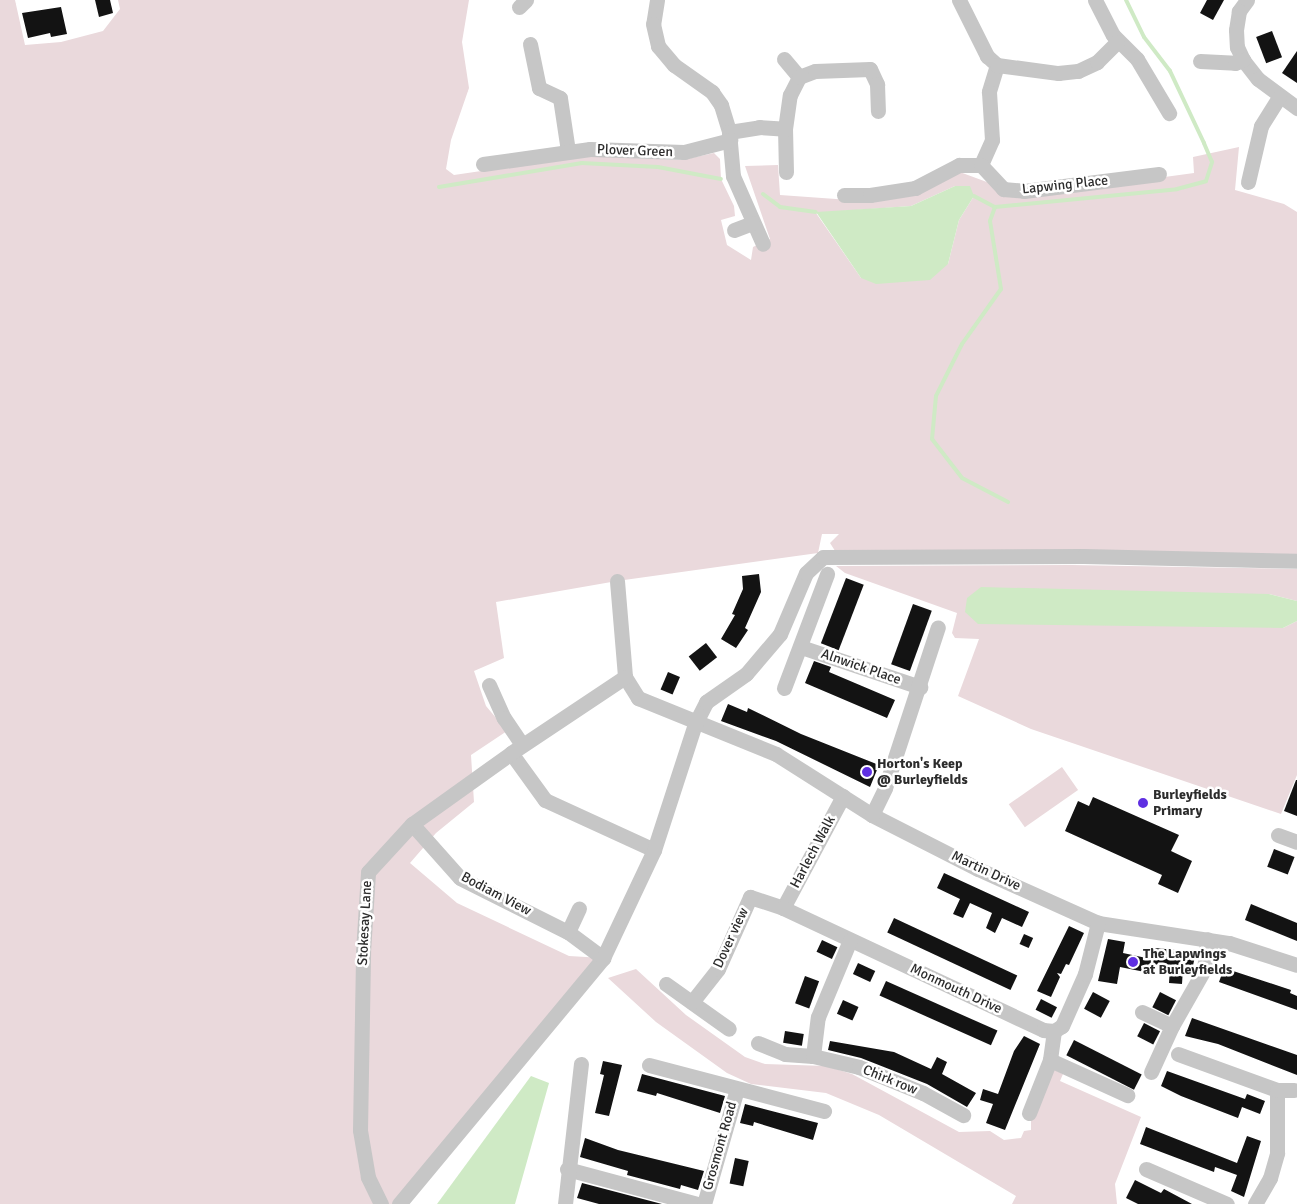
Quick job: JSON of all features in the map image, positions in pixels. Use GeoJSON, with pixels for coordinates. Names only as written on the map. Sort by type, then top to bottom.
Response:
{"type":"FeatureCollection","features":[{"type":"Feature","properties":{"kind":"street"},"geometry":{"type":"LineString","coordinates":[[959,0],[987,56],[997,66],[1058,73],[1078,71],[1097,62],[1118,42]]}},
{"type":"Feature","properties":{"kind":"street"},"geometry":{"type":"LineString","coordinates":[[1095,0],[1118,42],[1137,59],[1169,113]]}},
{"type":"Feature","properties":{"kind":"street"},"geometry":{"type":"LineString","coordinates":[[1247,0],[1239,11],[1236,30],[1237,47],[1243,60],[1258,79],[1279,97],[1297,108]]}},
{"type":"Feature","properties":{"kind":"street"},"geometry":{"type":"LineString","coordinates":[[653,1],[652,24],[658,46],[674,65],[712,92],[721,105],[730,136],[733,176],[752,223],[763,244]]}},
{"type":"Feature","properties":{"kind":"street"},"geometry":{"type":"LineString","coordinates":[[530,44],[540,88],[560,98],[568,151]]}},
{"type":"Feature","properties":{"kind":"street"},"geometry":{"type":"LineString","coordinates":[[784,59],[798,77]]}},
{"type":"Feature","properties":{"kind":"street"},"geometry":{"type":"LineString","coordinates":[[1200,61],[1236,63],[1243,60]]}},
{"type":"Feature","properties":{"kind":"street"},"geometry":{"type":"LineString","coordinates":[[844,195],[870,195],[915,188],[959,165],[981,165],[992,140],[989,92],[997,66]]}},
{"type":"Feature","properties":{"kind":"street"},"geometry":{"type":"LineString","coordinates":[[786,172],[785,135],[790,95],[798,77],[815,71],[870,69],[877,84],[878,110]]}},
{"type":"Feature","properties":{"kind":"street"},"geometry":{"type":"LineString","coordinates":[[1248,182],[1261,126],[1279,97]]}},
{"type":"Feature","properties":{"kind":"street","name":"Plover Green"},"geometry":{"type":"LineString","coordinates":[[483,164],[568,151],[620,149],[675,153],[759,127],[785,135]]}},
{"type":"Feature","properties":{"kind":"street","name":"Lapwing Place"},"geometry":{"type":"LineString","coordinates":[[981,165],[1002,189],[1024,191],[1159,174]]}},
{"type":"Feature","properties":{"kind":"street"},"geometry":{"type":"LineString","coordinates":[[734,230],[752,223]]}},
{"type":"Feature","properties":{"kind":"street"},"geometry":{"type":"LineString","coordinates":[[398,1204],[603,958],[654,850],[695,724],[706,702],[746,674],[780,634],[806,573],[823,557],[1083,556],[1297,561]]}},
{"type":"Feature","properties":{"kind":"street"},"geometry":{"type":"LineString","coordinates":[[784,688],[802,647],[827,574]]}},
{"type":"Feature","properties":{"kind":"street"},"geometry":{"type":"LineString","coordinates":[[618,581],[625,677]]}},
{"type":"Feature","properties":{"kind":"street"},"geometry":{"type":"LineString","coordinates":[[872,815],[920,687],[938,627]]}},
{"type":"Feature","properties":{"kind":"street","name":"Alnwick Place"},"geometry":{"type":"LineString","coordinates":[[802,647],[920,687]]}},
{"type":"Feature","properties":{"kind":"street","name":"Martin Drive"},"geometry":{"type":"LineString","coordinates":[[625,677],[638,698],[695,724],[776,754],[872,815],[978,869],[1098,923],[1207,939],[1297,965]]}},
{"type":"Feature","properties":{"kind":"street","name":"Stokesay Lane"},"geometry":{"type":"LineString","coordinates":[[381,1204],[368,1177],[360,1130],[368,872],[412,824],[516,749],[625,677]]}},
{"type":"Feature","properties":{"kind":"street"},"geometry":{"type":"LineString","coordinates":[[489,685],[516,749],[546,800],[654,850]]}},
{"type":"Feature","properties":{"kind":"street","name":"Harlech Walk"},"geometry":{"type":"LineString","coordinates":[[783,908],[843,796]]}},
{"type":"Feature","properties":{"kind":"street","name":"Bodiam View"},"geometry":{"type":"LineString","coordinates":[[412,824],[460,878],[568,932],[603,958]]}},
{"type":"Feature","properties":{"kind":"street"},"geometry":{"type":"LineString","coordinates":[[1278,835],[1297,842]]}},
{"type":"Feature","properties":{"kind":"street","name":"Monmouth Drive"},"geometry":{"type":"LineString","coordinates":[[750,897],[783,908],[1043,1030],[1054,1031]]}},
{"type":"Feature","properties":{"kind":"street","name":"Dover view"},"geometry":{"type":"LineString","coordinates":[[692,1002],[718,969],[750,897]]}},
{"type":"Feature","properties":{"kind":"street"},"geometry":{"type":"LineString","coordinates":[[568,932],[579,908]]}},
{"type":"Feature","properties":{"kind":"street"},"geometry":{"type":"LineString","coordinates":[[1029,1113],[1050,1060],[1054,1031],[1062,1026],[1085,974],[1098,923]]}},
{"type":"Feature","properties":{"kind":"street"},"geometry":{"type":"LineString","coordinates":[[1151,1072],[1172,1026],[1204,970],[1207,939]]}},
{"type":"Feature","properties":{"kind":"street"},"geometry":{"type":"LineString","coordinates":[[813,1056],[818,1017],[850,940]]}},
{"type":"Feature","properties":{"kind":"street"},"geometry":{"type":"LineString","coordinates":[[666,984],[728,1029]]}},
{"type":"Feature","properties":{"kind":"street"},"geometry":{"type":"LineString","coordinates":[[1142,1012],[1172,1026]]}},
{"type":"Feature","properties":{"kind":"street","name":"Chirk row"},"geometry":{"type":"LineString","coordinates":[[758,1043],[785,1054],[813,1056],[859,1067],[923,1093],[963,1115]]}},
{"type":"Feature","properties":{"kind":"street"},"geometry":{"type":"LineString","coordinates":[[1178,1054],[1277,1090],[1294,1090]]}},
{"type":"Feature","properties":{"kind":"street"},"geometry":{"type":"LineString","coordinates":[[1050,1060],[1127,1095]]}},
{"type":"Feature","properties":{"kind":"street"},"geometry":{"type":"LineString","coordinates":[[565,1204],[582,1064]]}},
{"type":"Feature","properties":{"kind":"street","name":"Grosmont Road"},"geometry":{"type":"LineString","coordinates":[[650,1066],[824,1111]]}},
{"type":"Feature","properties":{"kind":"street","name":"Grosmont Road"},"geometry":{"type":"LineString","coordinates":[[704,1204],[736,1089]]}},
{"type":"Feature","properties":{"kind":"street"},"geometry":{"type":"LineString","coordinates":[[1254,1204],[1270,1178],[1277,1153],[1277,1090]]}},
{"type":"Feature","properties":{"kind":"street"},"geometry":{"type":"LineString","coordinates":[[569,1164],[698,1204]]}},
{"type":"Feature","properties":{"kind":"street"},"geometry":{"type":"LineString","coordinates":[[1146,1169],[1228,1204]]}},
{"type":"Feature","properties":{"kind":"shaded area"},"geometry":{"type":"Polygon","coordinates":[[[0,0],[15,0],[25,45],[61,42],[103,31],[120,9],[118,0],[469,0],[462,42],[469,88],[451,140],[446,169],[454,175],[584,156],[682,160],[714,153],[720,159],[721,179],[734,206],[735,216],[721,220],[727,245],[751,260],[753,247],[770,239],[745,166],[778,165],[780,195],[850,200],[957,171],[1025,196],[1194,173],[1193,157],[1239,147],[1235,190],[1284,204],[1297,212],[1297,558],[837,554],[830,543],[839,534],[822,534],[818,553],[617,581],[496,602],[504,658],[474,671],[486,706],[507,731],[471,755],[474,802],[436,833],[410,863],[457,903],[569,956],[603,958],[399,1204],[0,1204],[0,0]],[[955,186],[911,206],[816,213],[861,278],[948,264],[959,220],[974,196],[955,186]]]}},
{"type":"Feature","properties":{"kind":"shaded area"},"geometry":{"type":"Polygon","coordinates":[[[955,186],[970,186],[974,196],[959,220],[948,264],[930,280],[876,284],[861,278],[816,212],[911,206],[955,186]]]}},
{"type":"Feature","properties":{"kind":"shaded area"},"geometry":{"type":"Polygon","coordinates":[[[1071,565],[1297,569],[1297,601],[1269,594],[1283,628],[1297,621],[1297,775],[1281,814],[1031,729],[958,696],[979,639],[955,638],[952,633],[957,613],[845,573],[836,566],[1071,565]]]}},
{"type":"Feature","properties":{"kind":"shaded area"},"geometry":{"type":"Polygon","coordinates":[[[981,587],[1269,594],[1297,601],[1297,621],[1283,628],[978,624],[965,612],[967,598],[981,587]]]}},
{"type":"Feature","properties":{"kind":"shaded area"},"geometry":{"type":"Polygon","coordinates":[[[1062,767],[1078,790],[1025,827],[1009,804],[1062,767]]]}},
{"type":"Feature","properties":{"kind":"shaded area"},"geometry":{"type":"Polygon","coordinates":[[[636,969],[686,1015],[745,1057],[765,1064],[826,1066],[852,1074],[959,1132],[990,1131],[1004,1140],[1021,1138],[1024,1131],[1031,1130],[1031,1116],[1049,1067],[1063,1074],[1060,1081],[1141,1117],[1115,1184],[1117,1204],[1012,1204],[1016,1196],[879,1115],[826,1093],[751,1084],[727,1073],[656,1022],[608,978],[636,969]]]}},
{"type":"Feature","properties":{"kind":"shaded area"},"geometry":{"type":"Polygon","coordinates":[[[531,1076],[549,1083],[515,1204],[437,1204],[531,1076]]]}},
{"type":"Feature","properties":{"kind":"building"},"geometry":{"type":"Polygon","coordinates":[[[95,0],[110,0],[113,13],[99,17],[95,0]]]}},
{"type":"Feature","properties":{"kind":"building"},"geometry":{"type":"Polygon","coordinates":[[[1207,0],[1224,0],[1213,20],[1200,13],[1207,0]]]}},
{"type":"Feature","properties":{"kind":"building"},"geometry":{"type":"Polygon","coordinates":[[[61,7],[67,34],[51,37],[50,33],[28,38],[22,13],[61,7]]]}},
{"type":"Feature","properties":{"kind":"building"},"geometry":{"type":"Polygon","coordinates":[[[1272,31],[1282,57],[1266,63],[1256,37],[1272,31]]]}},
{"type":"Feature","properties":{"kind":"building"},"geometry":{"type":"Polygon","coordinates":[[[1297,51],[1297,83],[1282,73],[1297,51]]]}},
{"type":"Feature","properties":{"kind":"building"},"geometry":{"type":"Polygon","coordinates":[[[759,574],[761,592],[745,628],[748,630],[736,648],[721,639],[735,615],[732,614],[743,589],[742,576],[759,574]]]}},
{"type":"Feature","properties":{"kind":"building"},"geometry":{"type":"Polygon","coordinates":[[[846,578],[864,585],[839,650],[821,643],[846,578]]]}},
{"type":"Feature","properties":{"kind":"building"},"geometry":{"type":"Polygon","coordinates":[[[913,604],[932,611],[910,671],[891,664],[913,604]]]}},
{"type":"Feature","properties":{"kind":"building"},"geometry":{"type":"Polygon","coordinates":[[[706,643],[717,657],[700,671],[689,657],[706,643]]]}},
{"type":"Feature","properties":{"kind":"building"},"geometry":{"type":"Polygon","coordinates":[[[814,661],[831,667],[829,672],[895,700],[887,718],[805,683],[814,661]]]}},
{"type":"Feature","properties":{"kind":"building"},"geometry":{"type":"Polygon","coordinates":[[[668,672],[680,677],[673,695],[661,689],[668,672]]]}},
{"type":"Feature","properties":{"kind":"building"},"geometry":{"type":"Polygon","coordinates":[[[728,704],[747,712],[748,708],[801,734],[879,765],[870,787],[776,741],[721,721],[728,704]]]}},
{"type":"Feature","properties":{"kind":"building"},"geometry":{"type":"Polygon","coordinates":[[[1297,780],[1297,816],[1284,811],[1297,780]]]}},
{"type":"Feature","properties":{"kind":"building"},"geometry":{"type":"Polygon","coordinates":[[[1093,797],[1179,835],[1171,851],[1192,861],[1178,893],[1158,884],[1162,875],[1065,831],[1078,801],[1089,806],[1093,797]]]}},
{"type":"Feature","properties":{"kind":"building"},"geometry":{"type":"Polygon","coordinates":[[[1274,849],[1295,857],[1288,875],[1267,867],[1274,849]]]}},
{"type":"Feature","properties":{"kind":"building"},"geometry":{"type":"Polygon","coordinates":[[[944,873],[1029,912],[1022,927],[1002,918],[995,933],[986,928],[992,913],[970,903],[963,918],[953,914],[960,899],[937,888],[944,873]]]}},
{"type":"Feature","properties":{"kind":"building"},"geometry":{"type":"Polygon","coordinates":[[[1251,904],[1297,923],[1297,941],[1245,920],[1251,904]]]}},
{"type":"Feature","properties":{"kind":"building"},"geometry":{"type":"Polygon","coordinates":[[[894,918],[1017,975],[1010,990],[887,933],[894,918]]]}},
{"type":"Feature","properties":{"kind":"building"},"geometry":{"type":"Polygon","coordinates":[[[1069,926],[1084,933],[1069,965],[1066,964],[1061,974],[1057,973],[1060,977],[1051,997],[1037,991],[1069,926]]]}},
{"type":"Feature","properties":{"kind":"building"},"geometry":{"type":"Polygon","coordinates":[[[1024,934],[1033,938],[1029,948],[1020,944],[1024,934]]]}},
{"type":"Feature","properties":{"kind":"building"},"geometry":{"type":"Polygon","coordinates":[[[1108,939],[1125,942],[1123,953],[1151,959],[1150,973],[1120,967],[1117,984],[1098,981],[1108,939]]]}},
{"type":"Feature","properties":{"kind":"building"},"geometry":{"type":"Polygon","coordinates":[[[822,940],[837,947],[832,959],[817,952],[822,940]]]}},
{"type":"Feature","properties":{"kind":"building"},"geometry":{"type":"Polygon","coordinates":[[[1155,948],[1196,952],[1192,970],[1183,968],[1182,984],[1169,983],[1170,967],[1153,965],[1155,948]]]}},
{"type":"Feature","properties":{"kind":"building"},"geometry":{"type":"Polygon","coordinates":[[[858,963],[875,971],[870,982],[853,974],[858,963]]]}},
{"type":"Feature","properties":{"kind":"building"},"geometry":{"type":"Polygon","coordinates":[[[1224,968],[1291,990],[1290,993],[1297,996],[1297,1010],[1219,982],[1224,968]]]}},
{"type":"Feature","properties":{"kind":"building"},"geometry":{"type":"Polygon","coordinates":[[[805,976],[819,981],[809,1008],[795,1003],[805,976]]]}},
{"type":"Feature","properties":{"kind":"building"},"geometry":{"type":"Polygon","coordinates":[[[886,981],[997,1031],[991,1045],[879,996],[886,981]]]}},
{"type":"Feature","properties":{"kind":"building"},"geometry":{"type":"Polygon","coordinates":[[[1093,992],[1110,1001],[1101,1018],[1084,1009],[1093,992]]]}},
{"type":"Feature","properties":{"kind":"building"},"geometry":{"type":"Polygon","coordinates":[[[1160,992],[1176,1000],[1168,1015],[1152,1007],[1160,992]]]}},
{"type":"Feature","properties":{"kind":"building"},"geometry":{"type":"Polygon","coordinates":[[[1041,999],[1057,1007],[1052,1018],[1036,1010],[1041,999]]]}},
{"type":"Feature","properties":{"kind":"building"},"geometry":{"type":"Polygon","coordinates":[[[843,1000],[859,1007],[852,1021],[837,1014],[843,1000]]]}},
{"type":"Feature","properties":{"kind":"building"},"geometry":{"type":"Polygon","coordinates":[[[1192,1018],[1297,1055],[1297,1075],[1218,1044],[1185,1036],[1192,1018]]]}},
{"type":"Feature","properties":{"kind":"building"},"geometry":{"type":"Polygon","coordinates":[[[1144,1023],[1160,1031],[1153,1045],[1137,1036],[1144,1023]]]}},
{"type":"Feature","properties":{"kind":"building"},"geometry":{"type":"Polygon","coordinates":[[[785,1031],[804,1034],[802,1046],[783,1043],[785,1031]]]}},
{"type":"Feature","properties":{"kind":"building"},"geometry":{"type":"Polygon","coordinates":[[[1024,1036],[1040,1044],[1005,1130],[986,1123],[993,1104],[980,1100],[983,1089],[998,1094],[1014,1051],[1024,1036]]]}},
{"type":"Feature","properties":{"kind":"building"},"geometry":{"type":"Polygon","coordinates":[[[1074,1040],[1142,1075],[1134,1090],[1066,1055],[1074,1040]]]}},
{"type":"Feature","properties":{"kind":"building"},"geometry":{"type":"Polygon","coordinates":[[[830,1041],[894,1052],[931,1069],[937,1057],[947,1062],[942,1074],[976,1093],[967,1107],[927,1084],[861,1058],[828,1050],[830,1041]]]}},
{"type":"Feature","properties":{"kind":"building"},"geometry":{"type":"Polygon","coordinates":[[[603,1061],[622,1065],[609,1116],[595,1113],[604,1075],[600,1074],[603,1061]]]}},
{"type":"Feature","properties":{"kind":"building"},"geometry":{"type":"Polygon","coordinates":[[[1167,1071],[1245,1099],[1247,1094],[1265,1101],[1260,1114],[1242,1107],[1238,1118],[1181,1096],[1161,1086],[1167,1071]]]}},
{"type":"Feature","properties":{"kind":"building"},"geometry":{"type":"Polygon","coordinates":[[[642,1074],[725,1096],[720,1113],[657,1093],[656,1096],[637,1091],[642,1074]]]}},
{"type":"Feature","properties":{"kind":"building"},"geometry":{"type":"Polygon","coordinates":[[[745,1104],[818,1123],[813,1140],[754,1122],[753,1126],[740,1123],[745,1104]]]}},
{"type":"Feature","properties":{"kind":"building"},"geometry":{"type":"Polygon","coordinates":[[[1146,1127],[1237,1163],[1247,1136],[1261,1141],[1244,1197],[1231,1191],[1237,1175],[1215,1167],[1214,1172],[1140,1144],[1146,1127]]]}},
{"type":"Feature","properties":{"kind":"building"},"geometry":{"type":"Polygon","coordinates":[[[585,1138],[618,1150],[704,1171],[698,1190],[681,1185],[680,1189],[627,1175],[628,1171],[580,1157],[585,1138]]]}},
{"type":"Feature","properties":{"kind":"building"},"geometry":{"type":"Polygon","coordinates":[[[735,1158],[749,1161],[743,1186],[730,1183],[735,1158]]]}},
{"type":"Feature","properties":{"kind":"building"},"geometry":{"type":"Polygon","coordinates":[[[1135,1180],[1161,1193],[1164,1189],[1192,1204],[1138,1204],[1126,1198],[1135,1180]]]}},
{"type":"Feature","properties":{"kind":"building"},"geometry":{"type":"Polygon","coordinates":[[[582,1183],[662,1204],[599,1204],[577,1198],[582,1183]]]}},
{"type":"Feature","properties":{"kind":"waterway"},"geometry":{"type":"LineString","coordinates":[[974,196],[995,207],[1177,189],[1206,181],[1212,162],[1204,143],[1170,71],[1144,37],[1126,0]]}},
{"type":"Feature","properties":{"kind":"waterway"},"geometry":{"type":"LineString","coordinates":[[439,187],[582,163],[658,167],[721,179]]}},
{"type":"Feature","properties":{"kind":"waterway"},"geometry":{"type":"LineString","coordinates":[[763,194],[780,207],[816,212]]}},
{"type":"Feature","properties":{"kind":"waterway"},"geometry":{"type":"LineString","coordinates":[[995,207],[990,221],[1001,289],[962,344],[936,396],[932,439],[962,478],[1008,502]]}},
{"type":"Feature","properties":{"kind":"place","name":"Horton's Keep @ Burleyfields"},"geometry":{"type":"Point","coordinates":[867,772]}},
{"type":"Feature","properties":{"kind":"place","name":"Burleyfields Primary"},"geometry":{"type":"Point","coordinates":[1143,803]}},
{"type":"Feature","properties":{"kind":"place","name":"The Lapwings at Burleyfields"},"geometry":{"type":"Point","coordinates":[1133,962]}}]}
